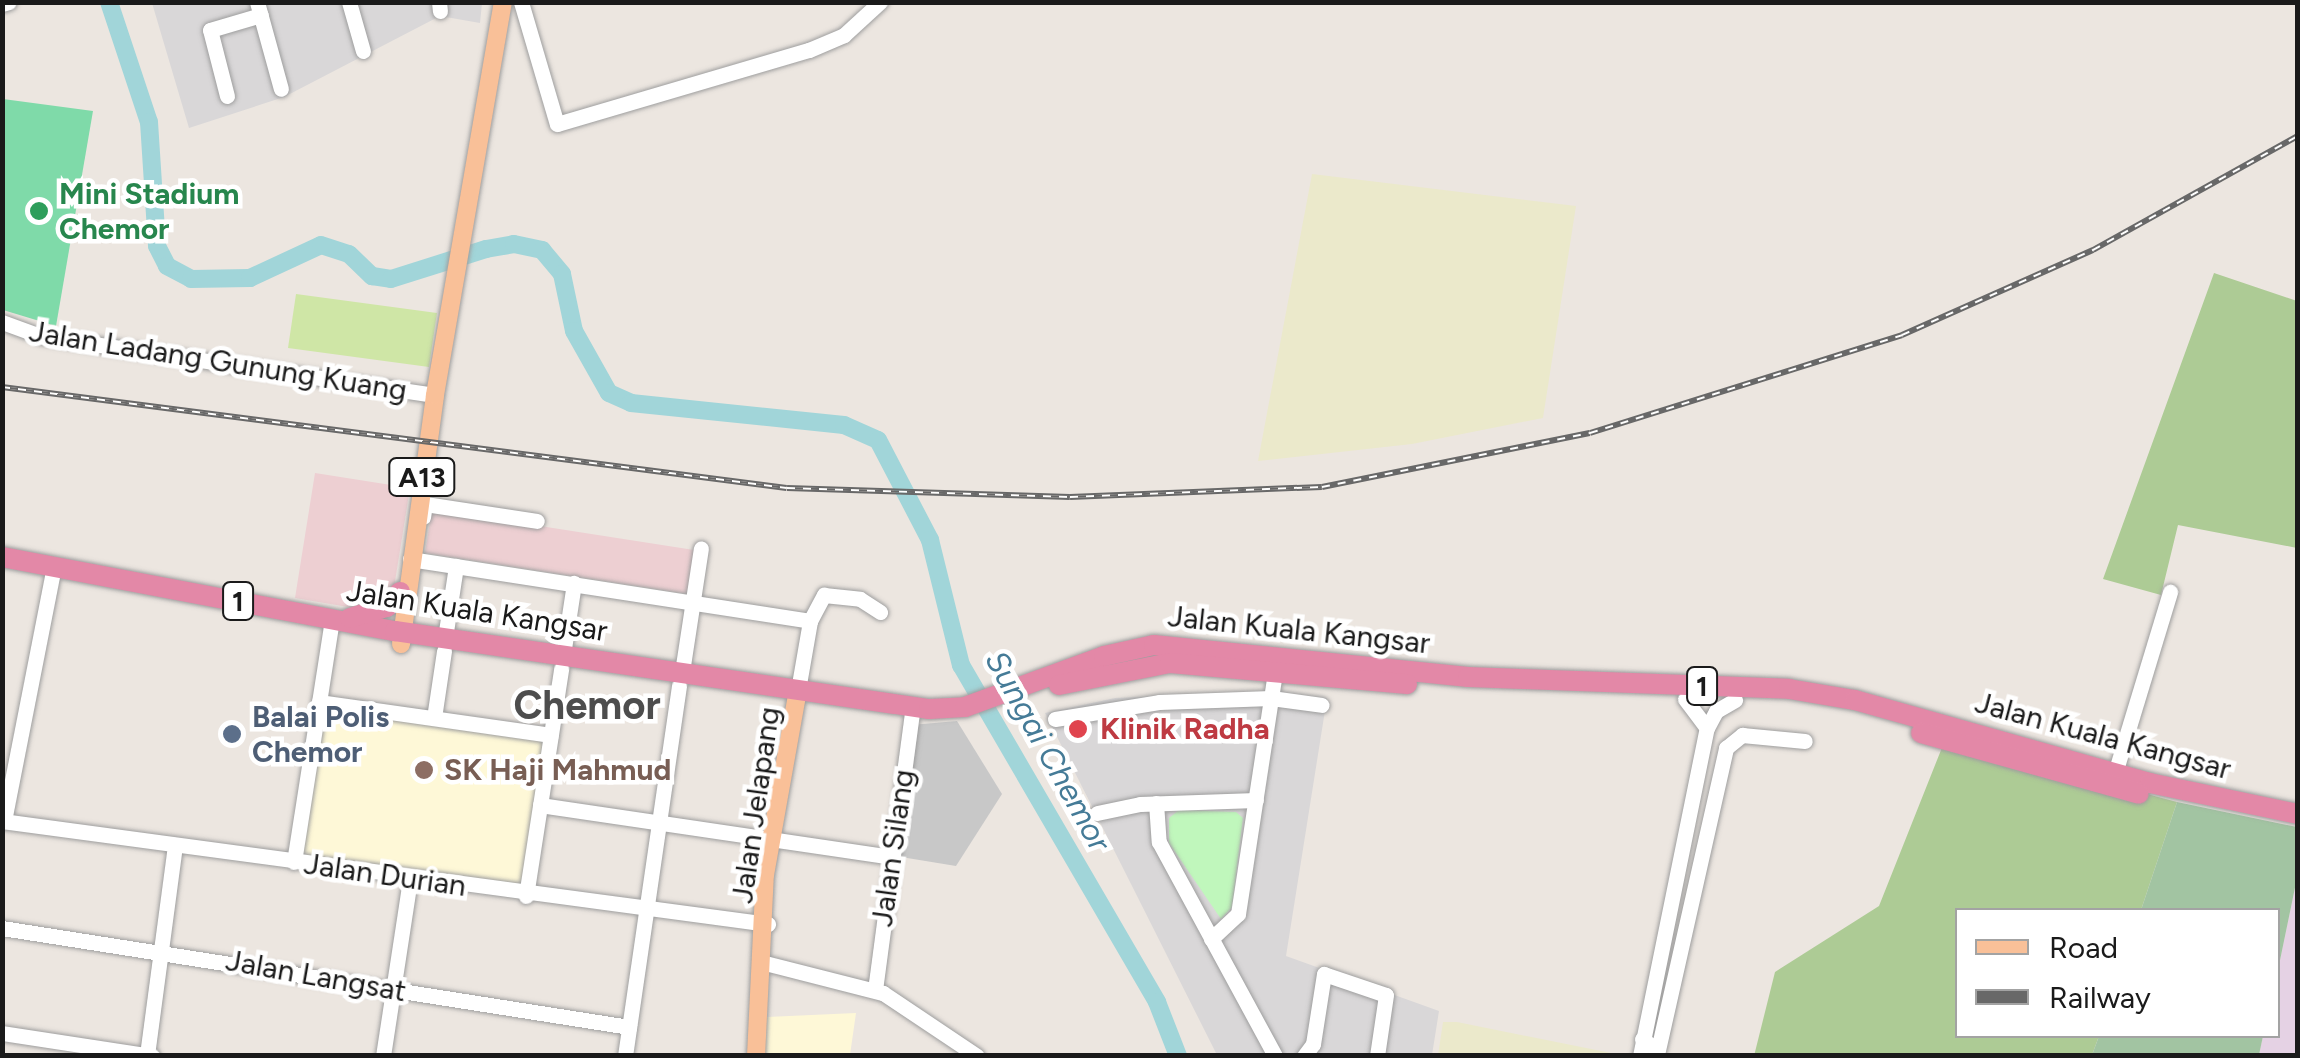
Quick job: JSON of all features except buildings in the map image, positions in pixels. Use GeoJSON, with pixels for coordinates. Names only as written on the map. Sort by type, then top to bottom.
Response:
{"type":"FeatureCollection","features":[{"type":"Feature","properties":{"kind":"highway","name":"Jalan Kuala Kangsar"},"geometry":{"type":"LineString","coordinates":[[2,557],[53,572],[398,637],[796,699],[912,713],[967,711],[1132,666],[1275,672],[1469,690],[1734,700],[1841,710],[2298,827]]}},
{"type":"Feature","properties":{"kind":"highway","name":"Jalan Kuala Kangsar"},"geometry":{"type":"LineString","coordinates":[[2,569],[53,572]]}},
{"type":"Feature","properties":{"kind":"highway"},"geometry":{"type":"LineString","coordinates":[[334,623],[373,614],[400,592]]}},
{"type":"Feature","properties":{"kind":"highway","name":"Jalan Kuala Kangsar"},"geometry":{"type":"LineString","coordinates":[[1007,699],[1104,656],[1168,645],[1468,677],[1810,692],[2113,780],[2298,814]]}},
{"type":"Feature","properties":{"kind":"highway"},"geometry":{"type":"LineString","coordinates":[[1168,645],[1257,660],[1275,672],[1324,660]]}},
{"type":"Feature","properties":{"kind":"main road","name":"A13"},"geometry":{"type":"LineString","coordinates":[[474,156],[491,2]]}},
{"type":"Feature","properties":{"kind":"main road","name":"A13"},"geometry":{"type":"LineString","coordinates":[[414,560],[435,395],[503,2]]}},
{"type":"Feature","properties":{"kind":"main road"},"geometry":{"type":"LineString","coordinates":[[398,637],[400,592],[414,560]]}},
{"type":"Feature","properties":{"kind":"main road"},"geometry":{"type":"LineString","coordinates":[[398,637],[414,560]]}},
{"type":"Feature","properties":{"kind":"main road","name":"Jalan Jelapang"},"geometry":{"type":"LineString","coordinates":[[759,1056],[773,840],[796,699]]}},
{"type":"Feature","properties":{"kind":"main road","name":"Jalan Jelapang"},"geometry":{"type":"LineString","coordinates":[[759,1056],[765,924]]}},
{"type":"Feature","properties":{"kind":"street"},"geometry":{"type":"LineString","coordinates":[[349,2],[364,51]]}},
{"type":"Feature","properties":{"kind":"street"},"geometry":{"type":"LineString","coordinates":[[521,2],[556,124],[809,50],[844,34],[880,2]]}},
{"type":"Feature","properties":{"kind":"street"},"geometry":{"type":"LineString","coordinates":[[227,96],[210,30],[259,9],[281,89]]}},
{"type":"Feature","properties":{"kind":"street","name":"Jalan Ladang Gunung Kuang"},"geometry":{"type":"LineString","coordinates":[[2,322],[40,336],[435,395]]}},
{"type":"Feature","properties":{"kind":"street"},"geometry":{"type":"LineString","coordinates":[[538,522],[425,504],[414,560],[810,621]]}},
{"type":"Feature","properties":{"kind":"street"},"geometry":{"type":"LineString","coordinates":[[625,1056],[701,548]]}},
{"type":"Feature","properties":{"kind":"street"},"geometry":{"type":"LineString","coordinates":[[434,718],[456,566]]}},
{"type":"Feature","properties":{"kind":"street"},"geometry":{"type":"LineString","coordinates":[[4,821],[53,572]]}},
{"type":"Feature","properties":{"kind":"street"},"geometry":{"type":"LineString","coordinates":[[526,896],[574,584]]}},
{"type":"Feature","properties":{"kind":"street"},"geometry":{"type":"LineString","coordinates":[[2113,780],[2170,592]]}},
{"type":"Feature","properties":{"kind":"street"},"geometry":{"type":"LineString","coordinates":[[796,699],[810,621],[824,595],[860,599],[880,612]]}},
{"type":"Feature","properties":{"kind":"street"},"geometry":{"type":"LineString","coordinates":[[294,862],[334,623]]}},
{"type":"Feature","properties":{"kind":"street"},"geometry":{"type":"LineString","coordinates":[[1211,939],[1237,920],[1275,672]]}},
{"type":"Feature","properties":{"kind":"street"},"geometry":{"type":"LineString","coordinates":[[1054,719],[1125,704],[1271,698],[1322,704]]}},
{"type":"Feature","properties":{"kind":"street"},"geometry":{"type":"LineString","coordinates":[[1685,698],[1708,728]]}},
{"type":"Feature","properties":{"kind":"street"},"geometry":{"type":"LineString","coordinates":[[1734,700],[1716,711],[1708,728],[1641,1047],[1658,1050],[1716,791],[1732,738],[1805,740]]}},
{"type":"Feature","properties":{"kind":"street"},"geometry":{"type":"LineString","coordinates":[[319,702],[551,735]]}},
{"type":"Feature","properties":{"kind":"street","name":"Jalan Silang"},"geometry":{"type":"LineString","coordinates":[[875,990],[912,713]]}},
{"type":"Feature","properties":{"kind":"street"},"geometry":{"type":"LineString","coordinates":[[1694,788],[1716,791]]}},
{"type":"Feature","properties":{"kind":"street"},"geometry":{"type":"LineString","coordinates":[[1097,812],[1156,803],[1256,800]]}},
{"type":"Feature","properties":{"kind":"street"},"geometry":{"type":"LineString","coordinates":[[1156,803],[1160,842],[1275,1056]]}},
{"type":"Feature","properties":{"kind":"street"},"geometry":{"type":"LineString","coordinates":[[540,804],[891,857]]}},
{"type":"Feature","properties":{"kind":"street","name":"Jalan Durian"},"geometry":{"type":"LineString","coordinates":[[4,821],[526,896],[765,924]]}},
{"type":"Feature","properties":{"kind":"street"},"geometry":{"type":"LineString","coordinates":[[2,1041],[3,1033],[107,1052],[149,1055],[175,845]]}},
{"type":"Feature","properties":{"kind":"street"},"geometry":{"type":"LineString","coordinates":[[384,1056],[410,879]]}},
{"type":"Feature","properties":{"kind":"street","name":"Jalan Langsat"},"geometry":{"type":"LineString","coordinates":[[2,928],[161,950],[629,1027]]}},
{"type":"Feature","properties":{"kind":"street"},"geometry":{"type":"LineString","coordinates":[[765,963],[875,990],[977,1056]]}},
{"type":"Feature","properties":{"kind":"street"},"geometry":{"type":"LineString","coordinates":[[1304,1056],[1313,1044],[1324,974],[1386,995],[1377,1056]]}},
{"type":"Feature","properties":{"kind":"shaded area"},"geometry":{"type":"Polygon","coordinates":[[[152,3],[482,3],[480,23],[440,16],[284,97],[189,128],[152,3]]]}},
{"type":"Feature","properties":{"kind":"shaded area"},"geometry":{"type":"Polygon","coordinates":[[[1312,174],[1576,206],[1543,418],[1412,444],[1258,461],[1312,174]]]}},
{"type":"Feature","properties":{"kind":"shaded area"},"geometry":{"type":"Polygon","coordinates":[[[315,473],[410,488],[392,600],[354,608],[295,598],[315,473]]]}},
{"type":"Feature","properties":{"kind":"shaded area"},"geometry":{"type":"Polygon","coordinates":[[[432,509],[694,550],[688,594],[425,553],[432,509]]]}},
{"type":"Feature","properties":{"kind":"shaded area"},"geometry":{"type":"Polygon","coordinates":[[[1261,692],[1327,698],[1286,956],[1439,1011],[1432,1055],[1217,1055],[1045,713],[1115,698],[1261,692]]]}},
{"type":"Feature","properties":{"kind":"shaded area","name":"SK Haji Mahmud"},"geometry":{"type":"Polygon","coordinates":[[[314,699],[551,735],[526,896],[289,860],[314,699]]]}},
{"type":"Feature","properties":{"kind":"shaded area"},"geometry":{"type":"Polygon","coordinates":[[[957,721],[1002,794],[956,866],[895,856],[911,725],[957,721]]]}},
{"type":"Feature","properties":{"kind":"shaded area"},"geometry":{"type":"Polygon","coordinates":[[[2297,878],[2297,1055],[2259,1055],[2263,1038],[2280,1038],[2280,960],[2297,878]]]}},
{"type":"Feature","properties":{"kind":"shaded area"},"geometry":{"type":"Polygon","coordinates":[[[856,1013],[850,1055],[765,1055],[767,1017],[856,1013]]]}},
{"type":"Feature","properties":{"kind":"shaded area"},"geometry":{"type":"Polygon","coordinates":[[[1443,1022],[1457,1022],[1621,1055],[1438,1055],[1443,1022]]]}},
{"type":"Feature","properties":{"kind":"green space","name":"Mini Stadium Chemor"},"geometry":{"type":"Polygon","coordinates":[[[3,99],[93,111],[56,326],[3,310],[3,99]]]}},
{"type":"Feature","properties":{"kind":"green space"},"geometry":{"type":"Polygon","coordinates":[[[2214,273],[2297,301],[2297,548],[2178,525],[2161,595],[2103,579],[2214,273]]]}},
{"type":"Feature","properties":{"kind":"green space"},"geometry":{"type":"Polygon","coordinates":[[[296,294],[437,313],[429,367],[288,348],[296,294]]]}},
{"type":"Feature","properties":{"kind":"green space"},"geometry":{"type":"Polygon","coordinates":[[[1945,740],[2177,802],[2142,908],[1955,908],[1955,1038],[2098,1038],[2092,1055],[1754,1056],[1775,972],[1879,906],[1945,740]]]}},
{"type":"Feature","properties":{"kind":"green space"},"geometry":{"type":"Polygon","coordinates":[[[2177,802],[2297,827],[2297,878],[2280,960],[2280,908],[2142,908],[2177,802]]]}},
{"type":"Feature","properties":{"kind":"green space"},"geometry":{"type":"Polygon","coordinates":[[[1179,810],[1236,812],[1243,818],[1232,907],[1221,919],[1169,843],[1169,818],[1179,810]]]}},
{"type":"Feature","properties":{"kind":"green space"},"geometry":{"type":"Polygon","coordinates":[[[2098,1038],[2263,1038],[2259,1055],[2092,1055],[2098,1038]]]}},
{"type":"Feature","properties":{"kind":"waterway","name":"Sungai Chemor"},"geometry":{"type":"LineString","coordinates":[[109,2],[149,122],[157,246],[167,266],[191,279],[250,278],[321,245],[349,254],[372,276],[391,279],[486,249],[514,244],[542,250],[562,274],[574,331],[609,393],[631,403],[844,425],[878,440],[930,540],[961,665],[1157,1002],[1178,1056]]}},
{"type":"Feature","properties":{"kind":"railway"},"geometry":{"type":"LineString","coordinates":[[2,387],[787,488],[1070,497],[1322,487],[1590,433],[1902,335],[2093,250],[2298,136]]}},
{"type":"Feature","properties":{"kind":"place","name":"Mini Stadium Chemor"},"geometry":{"type":"Point","coordinates":[39,211]}},
{"type":"Feature","properties":{"kind":"place","name":"Klinik Radha"},"geometry":{"type":"Point","coordinates":[1078,729]}},
{"type":"Feature","properties":{"kind":"place","name":"Balai Polis Chemor"},"geometry":{"type":"Point","coordinates":[232,734]}},
{"type":"Feature","properties":{"kind":"place","name":"SK Haji Mahmud"},"geometry":{"type":"Point","coordinates":[424,770]}},
{"type":"Feature","properties":{"kind":"district","name":"Chemor"},"geometry":{"type":"Point","coordinates":[587,705]}}]}
